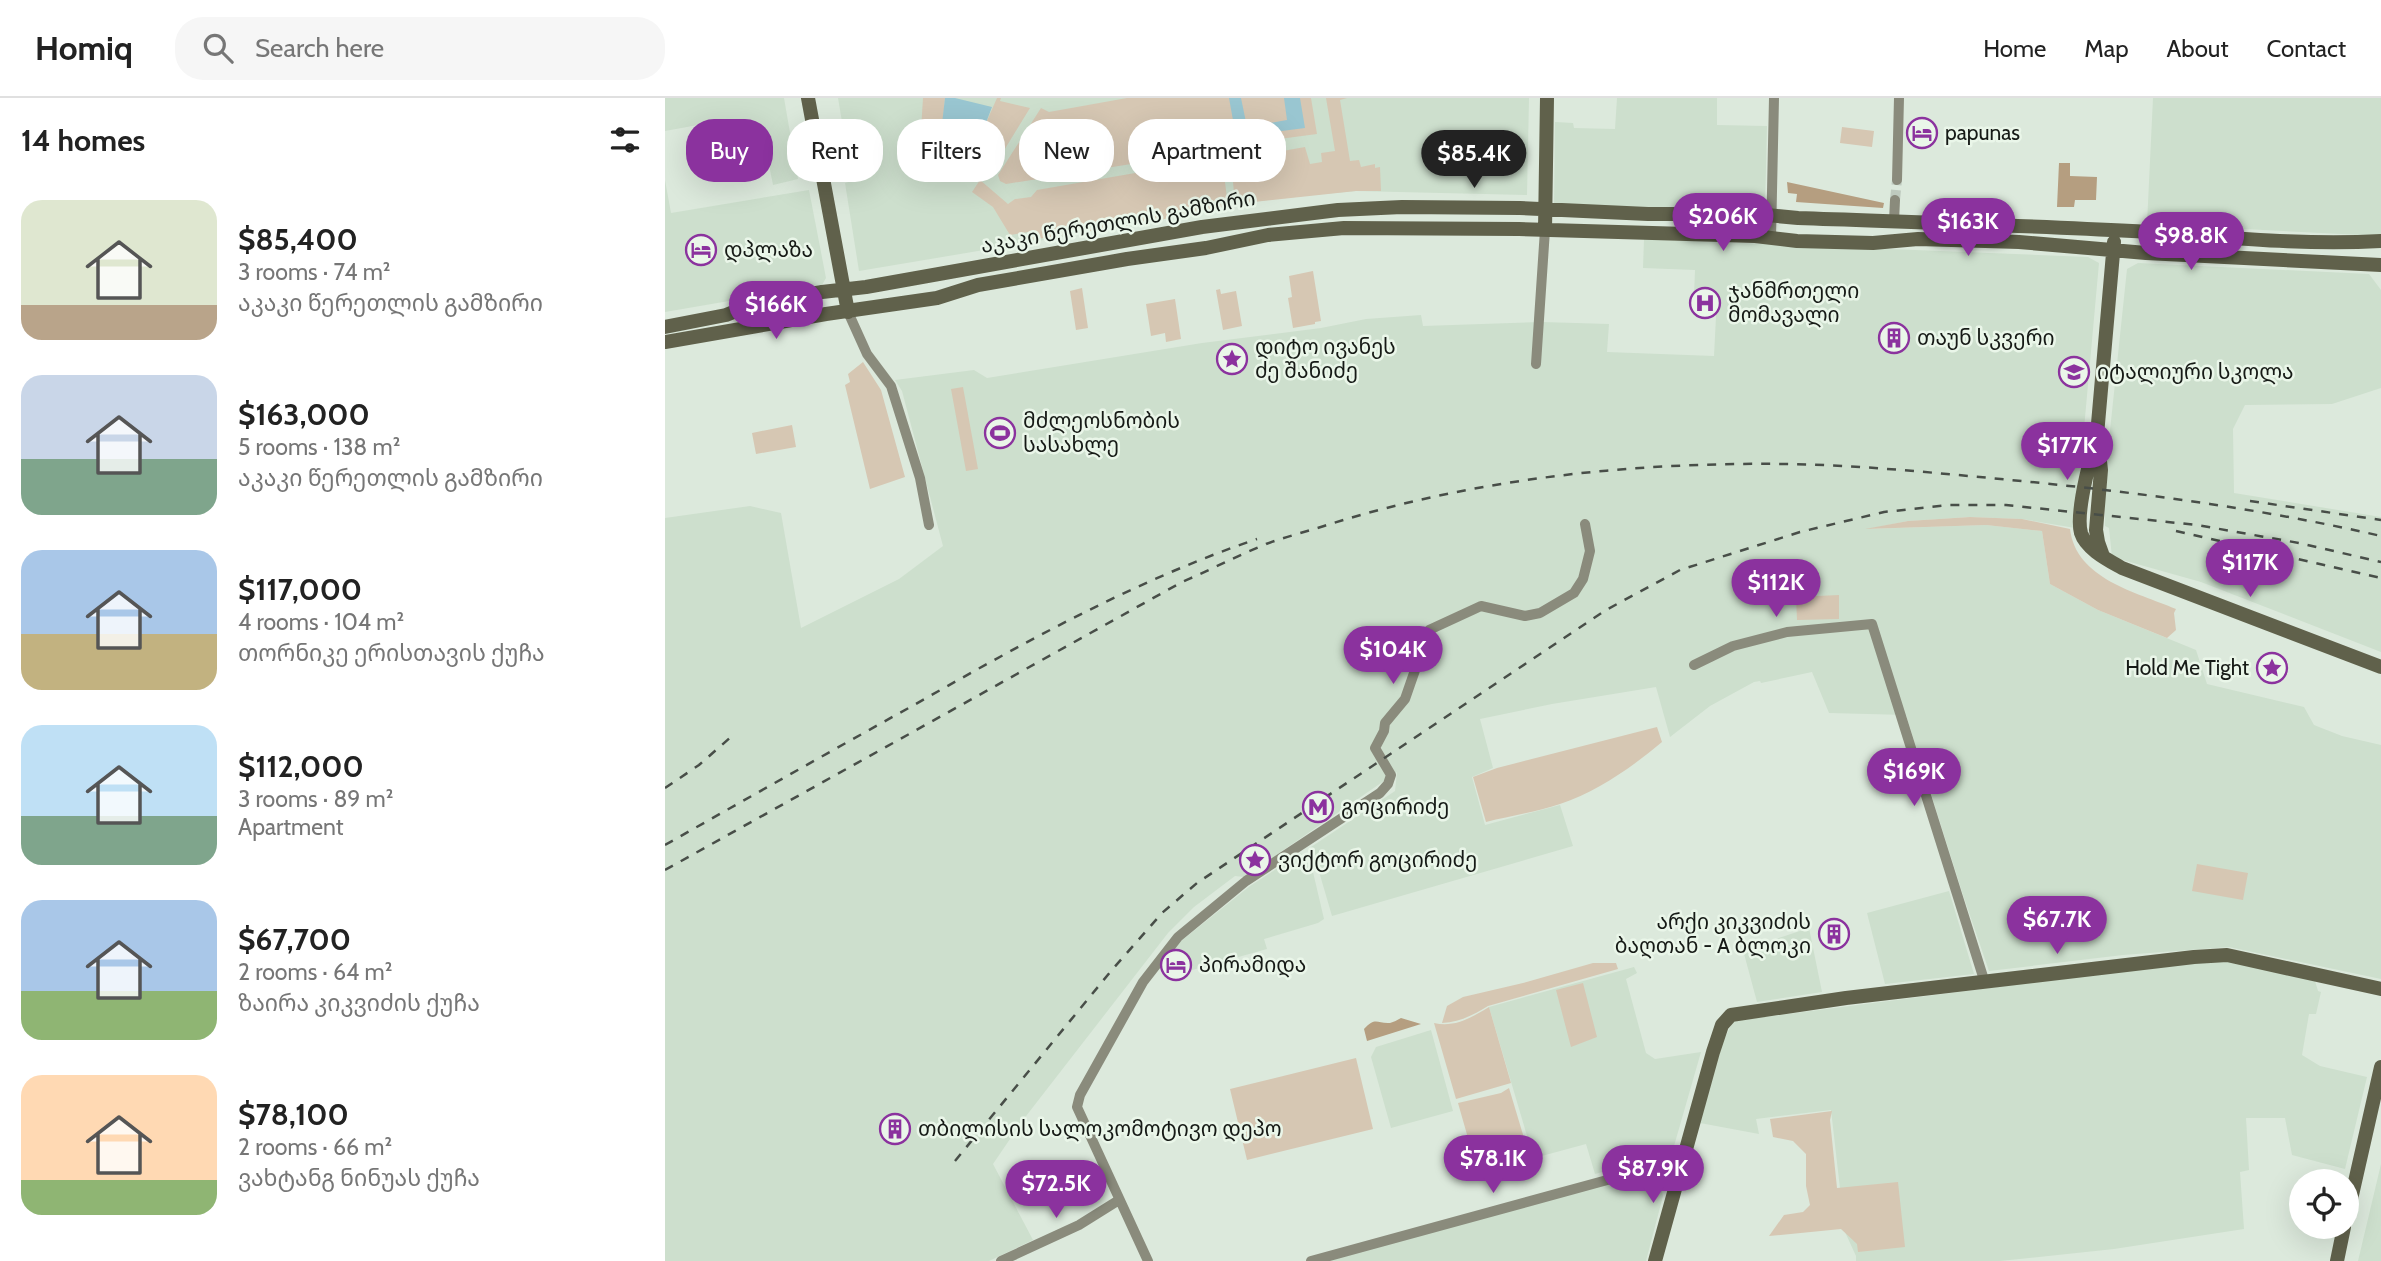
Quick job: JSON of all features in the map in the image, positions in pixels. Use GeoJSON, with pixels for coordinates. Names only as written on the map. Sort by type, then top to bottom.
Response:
{"type":"FeatureCollection","features":[{"type":"Feature","properties":{"kind":"main road"},"geometry":{"type":"LineString","coordinates":[[808,98],[848,312]]}},
{"type":"Feature","properties":{"kind":"main road"},"geometry":{"type":"LineString","coordinates":[[1545,230],[1547,98]]}},
{"type":"Feature","properties":{"kind":"main road","name":"აკაკი წერეთლის გამზირი"},"geometry":{"type":"LineString","coordinates":[[665,327],[726,315],[751,305],[1202,227],[1286,215],[1392,208],[1546,208],[2115,230],[2358,243],[2381,241]]}},
{"type":"Feature","properties":{"kind":"main road","name":"აკაკი წერეთლის გამზირი"},"geometry":{"type":"LineString","coordinates":[[665,342],[937,298],[978,285],[1303,231],[1390,227],[1545,230],[1873,243],[1918,239],[1994,241],[2379,266]]}},
{"type":"Feature","properties":{"kind":"main road"},"geometry":{"type":"LineString","coordinates":[[2115,230],[2097,435],[2086,469],[2081,533],[2089,545],[2122,568],[2381,667]]}},
{"type":"Feature","properties":{"kind":"main road"},"geometry":{"type":"LineString","coordinates":[[2358,243],[2379,266]]}},
{"type":"Feature","properties":{"kind":"main road"},"geometry":{"type":"LineString","coordinates":[[1655,1261],[1721,1025],[1731,1015],[1846,998],[2227,955],[2381,989]]}},
{"type":"Feature","properties":{"kind":"main road"},"geometry":{"type":"LineString","coordinates":[[2358,1169],[2381,1067]]}},
{"type":"Feature","properties":{"kind":"main road"},"geometry":{"type":"LineString","coordinates":[[2337,1261],[2342,1239]]}},
{"type":"Feature","properties":{"kind":"street"},"geometry":{"type":"LineString","coordinates":[[1771,238],[1775,98]]}},
{"type":"Feature","properties":{"kind":"street"},"geometry":{"type":"LineString","coordinates":[[1898,180],[1899,98]]}},
{"type":"Feature","properties":{"kind":"street"},"geometry":{"type":"LineString","coordinates":[[1893,221],[1895,200]]}},
{"type":"Feature","properties":{"kind":"street"},"geometry":{"type":"LineString","coordinates":[[1537,364],[1545,230]]}},
{"type":"Feature","properties":{"kind":"street"},"geometry":{"type":"LineString","coordinates":[[848,312],[867,354],[891,386],[920,478],[929,525]]}},
{"type":"Feature","properties":{"kind":"street"},"geometry":{"type":"LineString","coordinates":[[1148,1261],[1077,1107],[1080,1095],[1143,982],[1178,937],[1246,881],[1380,793],[1388,784],[1391,775],[1375,748],[1385,723],[1405,699],[1429,630],[1481,606],[1525,616],[1540,613],[1574,593],[1583,579],[1590,551],[1584,524]]}},
{"type":"Feature","properties":{"kind":"street"},"geometry":{"type":"LineString","coordinates":[[1693,665],[1733,646],[1787,632],[1872,624],[1985,983]]}},
{"type":"Feature","properties":{"kind":"street"},"geometry":{"type":"LineString","coordinates":[[1311,1261],[1684,1159]]}},
{"type":"Feature","properties":{"kind":"street"},"geometry":{"type":"LineString","coordinates":[[1001,1261],[1079,1225],[1119,1200]]}},
{"type":"Feature","properties":{"kind":"shaded area"},"geometry":{"type":"Polygon","coordinates":[[[665,98],[784,98],[788,119],[787,182],[773,185],[773,119],[686,119],[686,127],[665,131],[665,98]]]}},
{"type":"Feature","properties":{"kind":"shaded area"},"geometry":{"type":"Polygon","coordinates":[[[838,98],[1529,98],[1527,195],[1356,191],[1291,197],[1235,204],[1145,223],[859,271],[845,183],[883,182],[883,119],[842,119],[838,98]]]}},
{"type":"Feature","properties":{"kind":"shaded area"},"geometry":{"type":"Polygon","coordinates":[[[923,98],[945,98],[943,119],[922,119],[923,98]]]}},
{"type":"Feature","properties":{"kind":"shaded area"},"geometry":{"type":"Polygon","coordinates":[[[997,98],[1030,108],[1023,119],[1019,119],[1019,126],[1005,149],[1005,119],[988,119],[997,98]]]}},
{"type":"Feature","properties":{"kind":"shaded area"},"geometry":{"type":"Polygon","coordinates":[[[1127,98],[1311,98],[1317,134],[1286,138],[1286,119],[1128,119],[1128,164],[1114,167],[1114,119],[1034,119],[1041,108],[1049,112],[1127,98]]]}},
{"type":"Feature","properties":{"kind":"shaded area"},"geometry":{"type":"Polygon","coordinates":[[[1326,98],[1347,98],[1340,100],[1350,161],[1359,160],[1361,167],[1375,164],[1375,168],[1380,167],[1381,191],[1356,191],[1235,204],[1233,182],[1286,182],[1286,150],[1305,147],[1310,164],[1322,162],[1321,153],[1335,151],[1326,98]]]}},
{"type":"Feature","properties":{"kind":"shaded area"},"geometry":{"type":"Polygon","coordinates":[[[1617,98],[1717,98],[1717,125],[1767,126],[1765,209],[1554,206],[1555,122],[1573,123],[1574,128],[1615,129],[1617,98]]]}},
{"type":"Feature","properties":{"kind":"shaded area"},"geometry":{"type":"Polygon","coordinates":[[[2153,98],[2381,98],[2381,236],[2147,224],[2153,98]]]}},
{"type":"Feature","properties":{"kind":"shaded area"},"geometry":{"type":"Polygon","coordinates":[[[1842,127],[1874,131],[1872,147],[1840,143],[1842,127]]]}},
{"type":"Feature","properties":{"kind":"shaded area"},"geometry":{"type":"Polygon","coordinates":[[[1019,142],[1019,182],[1006,184],[1002,182],[1005,182],[1005,164],[1019,142]]]}},
{"type":"Feature","properties":{"kind":"shaded area"},"geometry":{"type":"Polygon","coordinates":[[[2059,163],[2070,163],[2070,176],[2097,177],[2096,200],[2075,200],[2074,207],[2057,207],[2059,163]]]}},
{"type":"Feature","properties":{"kind":"shaded area"},"geometry":{"type":"Polygon","coordinates":[[[1128,174],[1128,182],[1225,182],[1228,206],[1145,223],[1030,240],[1028,232],[1010,235],[993,207],[972,192],[979,182],[982,182],[1008,204],[1015,199],[1031,197],[1037,190],[1083,182],[1114,182],[1114,177],[1128,174]]]}},
{"type":"Feature","properties":{"kind":"shaded area"},"geometry":{"type":"Polygon","coordinates":[[[665,180],[671,213],[809,190],[826,278],[822,285],[665,312],[665,180]]]}},
{"type":"Feature","properties":{"kind":"shaded area"},"geometry":{"type":"Polygon","coordinates":[[[1787,182],[1884,203],[1883,208],[1796,202],[1797,194],[1788,193],[1787,182]]]}},
{"type":"Feature","properties":{"kind":"shaded area"},"geometry":{"type":"Polygon","coordinates":[[[1644,239],[2088,257],[2099,263],[2075,528],[2022,519],[1970,517],[1908,521],[1868,529],[1986,525],[2042,531],[2050,584],[2098,610],[2196,650],[2207,684],[2304,707],[2314,725],[2342,736],[2381,745],[2381,979],[2229,947],[2123,955],[1989,971],[1906,715],[1829,713],[1812,672],[1761,683],[1754,682],[1710,706],[1670,737],[1656,687],[1552,704],[1480,719],[1493,768],[1472,777],[1485,825],[1560,805],[1573,846],[1332,916],[1320,875],[1308,849],[1395,791],[1397,772],[1244,877],[1235,876],[1194,907],[1168,933],[1023,1120],[993,1164],[1033,1240],[989,1261],[665,1261],[665,518],[750,506],[781,513],[801,628],[899,579],[943,546],[902,391],[895,380],[974,370],[987,378],[1366,319],[1421,315],[1423,326],[1542,322],[1609,324],[1607,352],[1714,356],[1717,297],[1694,296],[1695,270],[1643,268],[1644,239]]]}},
{"type":"Feature","properties":{"kind":"shaded area"},"geometry":{"type":"Polygon","coordinates":[[[2138,263],[2369,274],[2381,290],[2381,388],[2332,404],[2245,405],[2233,429],[2234,493],[2381,517],[2381,652],[2201,582],[2112,557],[2109,528],[2105,526],[2105,478],[2127,269],[2138,263]]]}},
{"type":"Feature","properties":{"kind":"shaded area"},"geometry":{"type":"Polygon","coordinates":[[[1313,271],[1321,321],[1293,328],[1288,298],[1292,297],[1289,276],[1313,271]]]}},
{"type":"Feature","properties":{"kind":"shaded area"},"geometry":{"type":"Polygon","coordinates":[[[1082,288],[1088,328],[1076,330],[1070,291],[1082,288]]]}},
{"type":"Feature","properties":{"kind":"shaded area"},"geometry":{"type":"Polygon","coordinates":[[[1220,289],[1221,294],[1236,291],[1242,326],[1223,330],[1216,290],[1220,289]]]}},
{"type":"Feature","properties":{"kind":"shaded area"},"geometry":{"type":"Polygon","coordinates":[[[1175,299],[1181,339],[1166,342],[1165,333],[1151,336],[1146,304],[1175,299]]]}},
{"type":"Feature","properties":{"kind":"shaded area"},"geometry":{"type":"Polygon","coordinates":[[[863,362],[881,390],[905,477],[870,489],[845,385],[850,382],[848,374],[863,362]]]}},
{"type":"Feature","properties":{"kind":"shaded area"},"geometry":{"type":"Polygon","coordinates":[[[963,387],[978,469],[966,471],[951,389],[963,387]]]}},
{"type":"Feature","properties":{"kind":"shaded area"},"geometry":{"type":"Polygon","coordinates":[[[792,425],[796,447],[756,454],[752,433],[792,425]]]}},
{"type":"Feature","properties":{"kind":"shaded area"},"geometry":{"type":"Polygon","coordinates":[[[1970,517],[2022,519],[2070,529],[2083,560],[2096,572],[2126,589],[2176,609],[2176,630],[2167,638],[2098,610],[2050,584],[2042,531],[1986,525],[1865,529],[1908,521],[1970,517]]]}},
{"type":"Feature","properties":{"kind":"shaded area"},"geometry":{"type":"Polygon","coordinates":[[[1839,595],[1839,619],[1797,620],[1796,597],[1839,595]]]}},
{"type":"Feature","properties":{"kind":"shaded area"},"geometry":{"type":"Polygon","coordinates":[[[1657,727],[1662,742],[1601,786],[1560,804],[1486,822],[1473,777],[1497,768],[1657,727]]]}},
{"type":"Feature","properties":{"kind":"shaded area"},"geometry":{"type":"Polygon","coordinates":[[[1301,853],[1313,872],[1324,919],[1264,939],[1267,949],[1185,972],[1186,978],[1163,968],[1176,945],[1250,886],[1301,853]]]}},
{"type":"Feature","properties":{"kind":"shaded area"},"geometry":{"type":"Polygon","coordinates":[[[2197,864],[2248,873],[2243,900],[2192,891],[2197,864]]]}},
{"type":"Feature","properties":{"kind":"shaded area"},"geometry":{"type":"Polygon","coordinates":[[[1949,891],[1974,974],[1885,984],[1867,913],[1949,891]]]}},
{"type":"Feature","properties":{"kind":"shaded area"},"geometry":{"type":"Polygon","coordinates":[[[1809,928],[1822,992],[1757,1002],[1743,950],[1809,928]]]}},
{"type":"Feature","properties":{"kind":"shaded area"},"geometry":{"type":"Polygon","coordinates":[[[2207,960],[2226,960],[2315,981],[2318,991],[2321,992],[2316,1014],[2309,1014],[2302,1055],[2320,1066],[2367,1077],[2345,1169],[2292,1155],[2285,1118],[2246,1118],[2249,1170],[2240,1172],[2244,1229],[2114,1249],[2000,1261],[1856,1261],[1845,1232],[1831,1110],[1756,1119],[1759,1134],[1700,1123],[1720,1048],[1733,1021],[2207,960]]]}},
{"type":"Feature","properties":{"kind":"shaded area"},"geometry":{"type":"Polygon","coordinates":[[[1593,963],[1616,963],[1618,969],[1488,1006],[1466,1018],[1442,1023],[1447,1006],[1463,997],[1593,963]]]}},
{"type":"Feature","properties":{"kind":"shaded area"},"geometry":{"type":"Polygon","coordinates":[[[1634,967],[1637,973],[1626,979],[1646,1053],[1655,1059],[1701,1052],[1672,1153],[1595,1174],[1586,1144],[1527,1160],[1524,1148],[1530,1146],[1489,1007],[1634,967]]]}},
{"type":"Feature","properties":{"kind":"shaded area"},"geometry":{"type":"Polygon","coordinates":[[[1583,983],[1597,1037],[1571,1047],[1556,990],[1583,983]]]}},
{"type":"Feature","properties":{"kind":"shaded area"},"geometry":{"type":"Polygon","coordinates":[[[1489,1007],[1511,1083],[1456,1099],[1434,1023],[1456,1023],[1489,1007]]]}},
{"type":"Feature","properties":{"kind":"shaded area"},"geometry":{"type":"Polygon","coordinates":[[[1401,1018],[1421,1024],[1367,1041],[1364,1029],[1371,1023],[1390,1023],[1401,1018]]]}},
{"type":"Feature","properties":{"kind":"shaded area"},"geometry":{"type":"Polygon","coordinates":[[[1431,1030],[1453,1111],[1391,1128],[1371,1057],[1376,1047],[1431,1030]]]}},
{"type":"Feature","properties":{"kind":"shaded area"},"geometry":{"type":"Polygon","coordinates":[[[1356,1058],[1373,1129],[1247,1160],[1230,1089],[1356,1058]]]}},
{"type":"Feature","properties":{"kind":"shaded area"},"geometry":{"type":"Polygon","coordinates":[[[1509,1088],[1524,1138],[1472,1152],[1458,1103],[1501,1093],[1509,1088]]]}},
{"type":"Feature","properties":{"kind":"shaded area"},"geometry":{"type":"Polygon","coordinates":[[[1832,1111],[1830,1120],[1837,1188],[1898,1182],[1905,1247],[1858,1252],[1857,1244],[1841,1229],[1769,1236],[1784,1215],[1803,1212],[1810,1205],[1806,1186],[1806,1154],[1793,1141],[1773,1137],[1770,1119],[1832,1111]]]}},
{"type":"Feature","properties":{"kind":"shaded area"},"geometry":{"type":"Polygon","coordinates":[[[2381,1164],[2381,1261],[2358,1261],[2381,1164]]]}},
{"type":"Feature","properties":{"kind":"shaded area"},"geometry":{"type":"Polygon","coordinates":[[[1638,1174],[1648,1176],[1661,1186],[1663,1196],[1646,1261],[1326,1261],[1638,1174]]]}},
{"type":"Feature","properties":{"kind":"water"},"geometry":{"type":"Polygon","coordinates":[[[945,98],[992,107],[987,119],[943,119],[945,98]]]}},
{"type":"Feature","properties":{"kind":"water"},"geometry":{"type":"Polygon","coordinates":[[[1229,98],[1241,98],[1245,119],[1233,119],[1229,98]]]}},
{"type":"Feature","properties":{"kind":"water"},"geometry":{"type":"Polygon","coordinates":[[[1284,98],[1300,98],[1305,128],[1286,130],[1284,98]]]}},
{"type":"Feature","properties":{"kind":"tunnel"},"geometry":{"type":"LineString","coordinates":[[1895,200],[1897,180]]}},
{"type":"Feature","properties":{"kind":"railway"},"geometry":{"type":"LineString","coordinates":[[665,870],[1182,582],[1273,541],[1436,496],[1494,485],[1610,470],[1727,464],[1813,465],[1955,475],[2150,496],[2243,509],[2381,536]]}},
{"type":"Feature","properties":{"kind":"railway"},"geometry":{"type":"LineString","coordinates":[[2250,501],[2381,520]]}},
{"type":"Feature","properties":{"kind":"railway"},"geometry":{"type":"LineString","coordinates":[[955,1161],[1111,971],[1162,913],[1197,883],[1606,610],[1680,570],[1800,532],[1884,512],[1949,505],[2006,505],[2197,525],[2299,543],[2381,562]]}},
{"type":"Feature","properties":{"kind":"railway"},"geometry":{"type":"LineString","coordinates":[[2176,531],[2381,578]]}},
{"type":"Feature","properties":{"kind":"railway"},"geometry":{"type":"LineString","coordinates":[[665,845],[1039,636],[1168,573],[1257,539]]}},
{"type":"Feature","properties":{"kind":"railway"},"geometry":{"type":"LineString","coordinates":[[665,788],[699,765],[732,736]]}},
{"type":"Feature","properties":{"kind":"place","name":"papunas"},"geometry":{"type":"Point","coordinates":[1922,133]}},
{"type":"Feature","properties":{"kind":"place","name":"დპლაზა"},"geometry":{"type":"Point","coordinates":[701,250]}},
{"type":"Feature","properties":{"kind":"place","name":"ჯანმრთელი მომავალი"},"geometry":{"type":"Point","coordinates":[1705,303]}},
{"type":"Feature","properties":{"kind":"place","name":"თაუნ სკვერი"},"geometry":{"type":"Point","coordinates":[1894,338]}},
{"type":"Feature","properties":{"kind":"place","name":"დიტო ივანეს ძე შანიძე"},"geometry":{"type":"Point","coordinates":[1232,359]}},
{"type":"Feature","properties":{"kind":"place","name":"იტალიური სკოლა"},"geometry":{"type":"Point","coordinates":[2074,372]}},
{"type":"Feature","properties":{"kind":"place","name":"მძლეოსნობის სასახლე"},"geometry":{"type":"Point","coordinates":[1000,433]}},
{"type":"Feature","properties":{"kind":"place","name":"Hold Me Tight"},"geometry":{"type":"Point","coordinates":[2272,668]}},
{"type":"Feature","properties":{"kind":"place","name":"გოცირიძე"},"geometry":{"type":"Point","coordinates":[1318,807]}},
{"type":"Feature","properties":{"kind":"place","name":"ვიქტორ გოცირიძე"},"geometry":{"type":"Point","coordinates":[1255,860]}},
{"type":"Feature","properties":{"kind":"place","name":"არქი კიკვიძის ბაღთან - A ბლოკი"},"geometry":{"type":"Point","coordinates":[1834,934]}},
{"type":"Feature","properties":{"kind":"place","name":"პირამიდა"},"geometry":{"type":"Point","coordinates":[1176,965]}},
{"type":"Feature","properties":{"kind":"place","name":"თბილისის სალოკომოტივო დეპო"},"geometry":{"type":"Point","coordinates":[895,1129]}}]}
